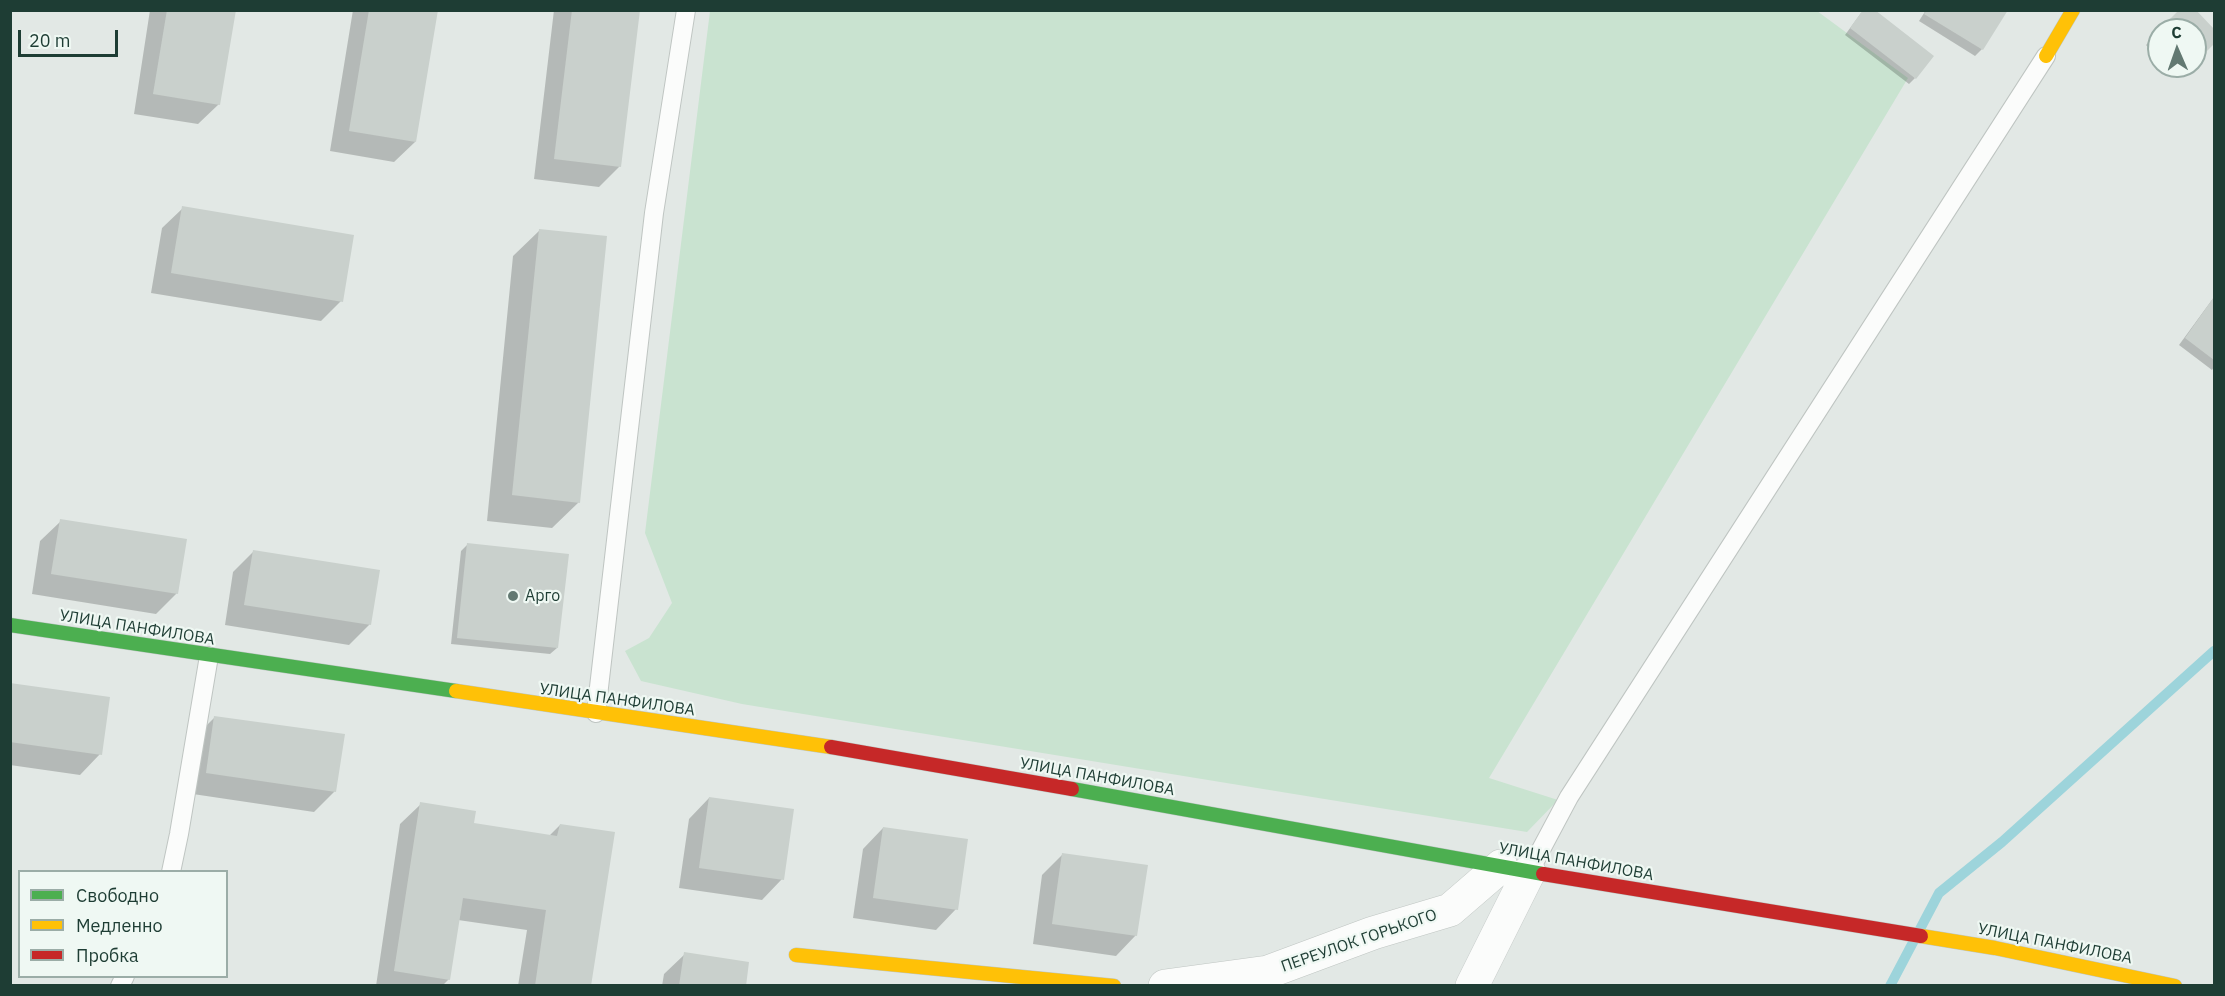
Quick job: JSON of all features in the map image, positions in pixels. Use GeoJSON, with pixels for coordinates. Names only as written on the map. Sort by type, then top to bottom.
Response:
{"type":"FeatureCollection","features":[{"type":"Feature","properties":{"kind":"street"},"geometry":{"type":"LineString","coordinates":[[2046,56],[2073,10]]}},
{"type":"Feature","properties":{"kind":"street","name":"УЛИЦА ПАНФИЛОВА"},"geometry":{"type":"LineString","coordinates":[[10,625],[854,750],[1515,869],[1995,948],[2175,986]]}},
{"type":"Feature","properties":{"kind":"street"},"geometry":{"type":"LineString","coordinates":[[1472,986],[1496,934],[1515,869]]}},
{"type":"Feature","properties":{"kind":"street","name":"ПЕРЕУЛОК ГОРЬКОГО"},"geometry":{"type":"LineString","coordinates":[[1165,986],[1268,972],[1373,933],[1450,910],[1515,869]]}},
{"type":"Feature","properties":{"kind":"street"},"geometry":{"type":"LineString","coordinates":[[796,955],[1114,986]]}},
{"type":"Feature","properties":{"kind":"lane"},"geometry":{"type":"LineString","coordinates":[[596,713],[654,213],[686,10]]}},
{"type":"Feature","properties":{"kind":"lane"},"geometry":{"type":"LineString","coordinates":[[1515,869],[1569,797],[2046,56]]}},
{"type":"Feature","properties":{"kind":"lane"},"geometry":{"type":"LineString","coordinates":[[171,870],[209,656]]}},
{"type":"Feature","properties":{"kind":"green space"},"geometry":{"type":"Polygon","coordinates":[[[710,11],[1817,11],[1908,78],[1489,778],[1558,800],[1527,832],[742,704],[641,681],[625,651],[649,638],[672,603],[645,533],[710,11]]]}},
{"type":"Feature","properties":{"kind":"building"},"geometry":{"type":"Polygon","coordinates":[[[167,10],[236,10],[220,105],[153,94],[167,10]]]}},
{"type":"Feature","properties":{"kind":"building"},"geometry":{"type":"Polygon","coordinates":[[[369,10],[438,10],[416,142],[349,131],[369,10]]]}},
{"type":"Feature","properties":{"kind":"building"},"geometry":{"type":"Polygon","coordinates":[[[572,10],[640,10],[621,167],[554,159],[572,10]]]}},
{"type":"Feature","properties":{"kind":"building"},"geometry":{"type":"Polygon","coordinates":[[[1863,10],[1875,10],[1934,56],[1916,79],[1850,28],[1863,10]]]}},
{"type":"Feature","properties":{"kind":"building"},"geometry":{"type":"Polygon","coordinates":[[[1927,10],[2008,10],[1983,50],[1924,14],[1927,10]]]}},
{"type":"Feature","properties":{"kind":"building"},"geometry":{"type":"Polygon","coordinates":[[[2179,10],[2196,10],[2204,18],[2171,18],[2179,10]]]}},
{"type":"Feature","properties":{"kind":"building"},"geometry":{"type":"Polygon","coordinates":[[[2207,22],[2214,29],[2214,44],[2207,51],[2207,22]]]}},
{"type":"Feature","properties":{"kind":"building"},"geometry":{"type":"Polygon","coordinates":[[[182,206],[354,235],[343,302],[171,273],[182,206]]]}},
{"type":"Feature","properties":{"kind":"building"},"geometry":{"type":"Polygon","coordinates":[[[539,229],[607,236],[580,503],[512,495],[539,229]]]}},
{"type":"Feature","properties":{"kind":"building"},"geometry":{"type":"Polygon","coordinates":[[[2214,297],[2214,360],[2185,338],[2214,297]]]}},
{"type":"Feature","properties":{"kind":"building"},"geometry":{"type":"Polygon","coordinates":[[[60,519],[187,539],[178,594],[51,574],[60,519]]]}},
{"type":"Feature","properties":{"kind":"building","name":"Арго"},"geometry":{"type":"Polygon","coordinates":[[[467,543],[569,554],[558,648],[457,638],[467,543]]]}},
{"type":"Feature","properties":{"kind":"building"},"geometry":{"type":"Polygon","coordinates":[[[253,550],[380,570],[371,625],[244,605],[253,550]]]}},
{"type":"Feature","properties":{"kind":"building"},"geometry":{"type":"Polygon","coordinates":[[[10,683],[110,697],[102,755],[10,742],[10,683]]]}},
{"type":"Feature","properties":{"kind":"building"},"geometry":{"type":"Polygon","coordinates":[[[214,716],[345,734],[336,792],[206,773],[214,716]]]}},
{"type":"Feature","properties":{"kind":"building"},"geometry":{"type":"Polygon","coordinates":[[[709,797],[794,809],[784,880],[699,868],[709,797]]]}},
{"type":"Feature","properties":{"kind":"building"},"geometry":{"type":"Polygon","coordinates":[[[420,802],[476,811],[474,823],[557,836],[560,824],[615,832],[591,986],[535,986],[546,910],[463,898],[450,980],[394,971],[420,802]]]}},
{"type":"Feature","properties":{"kind":"building"},"geometry":{"type":"Polygon","coordinates":[[[883,827],[968,839],[958,910],[873,898],[883,827]]]}},
{"type":"Feature","properties":{"kind":"building"},"geometry":{"type":"Polygon","coordinates":[[[1062,853],[1148,865],[1137,936],[1052,924],[1062,853]]]}},
{"type":"Feature","properties":{"kind":"building"},"geometry":{"type":"Polygon","coordinates":[[[684,952],[749,962],[746,986],[679,986],[684,952]]]}},
{"type":"Feature","properties":{"kind":"waterway"},"geometry":{"type":"LineString","coordinates":[[1890,986],[1939,893],[2002,842],[2214,651]]}},
{"type":"Feature","properties":{"kind":"traffic: fast"},"geometry":{"type":"LineString","coordinates":[[10,625],[456,691]]}},
{"type":"Feature","properties":{"kind":"traffic: fast"},"geometry":{"type":"LineString","coordinates":[[1072,789],[1543,874]]}},
{"type":"Feature","properties":{"kind":"traffic: slow"},"geometry":{"type":"LineString","coordinates":[[2046,56],[2073,10]]}},
{"type":"Feature","properties":{"kind":"traffic: slow"},"geometry":{"type":"LineString","coordinates":[[456,691],[831,747]]}},
{"type":"Feature","properties":{"kind":"traffic: slow"},"geometry":{"type":"LineString","coordinates":[[1921,936],[1995,948],[2175,986]]}},
{"type":"Feature","properties":{"kind":"traffic: slow"},"geometry":{"type":"LineString","coordinates":[[796,955],[1114,986]]}},
{"type":"Feature","properties":{"kind":"traffic: jam"},"geometry":{"type":"LineString","coordinates":[[831,747],[1072,789]]}},
{"type":"Feature","properties":{"kind":"traffic: jam"},"geometry":{"type":"LineString","coordinates":[[1543,874],[1921,936]]}},
{"type":"Feature","properties":{"kind":"place","name":"Арго"},"geometry":{"type":"Point","coordinates":[513,596]}}]}
